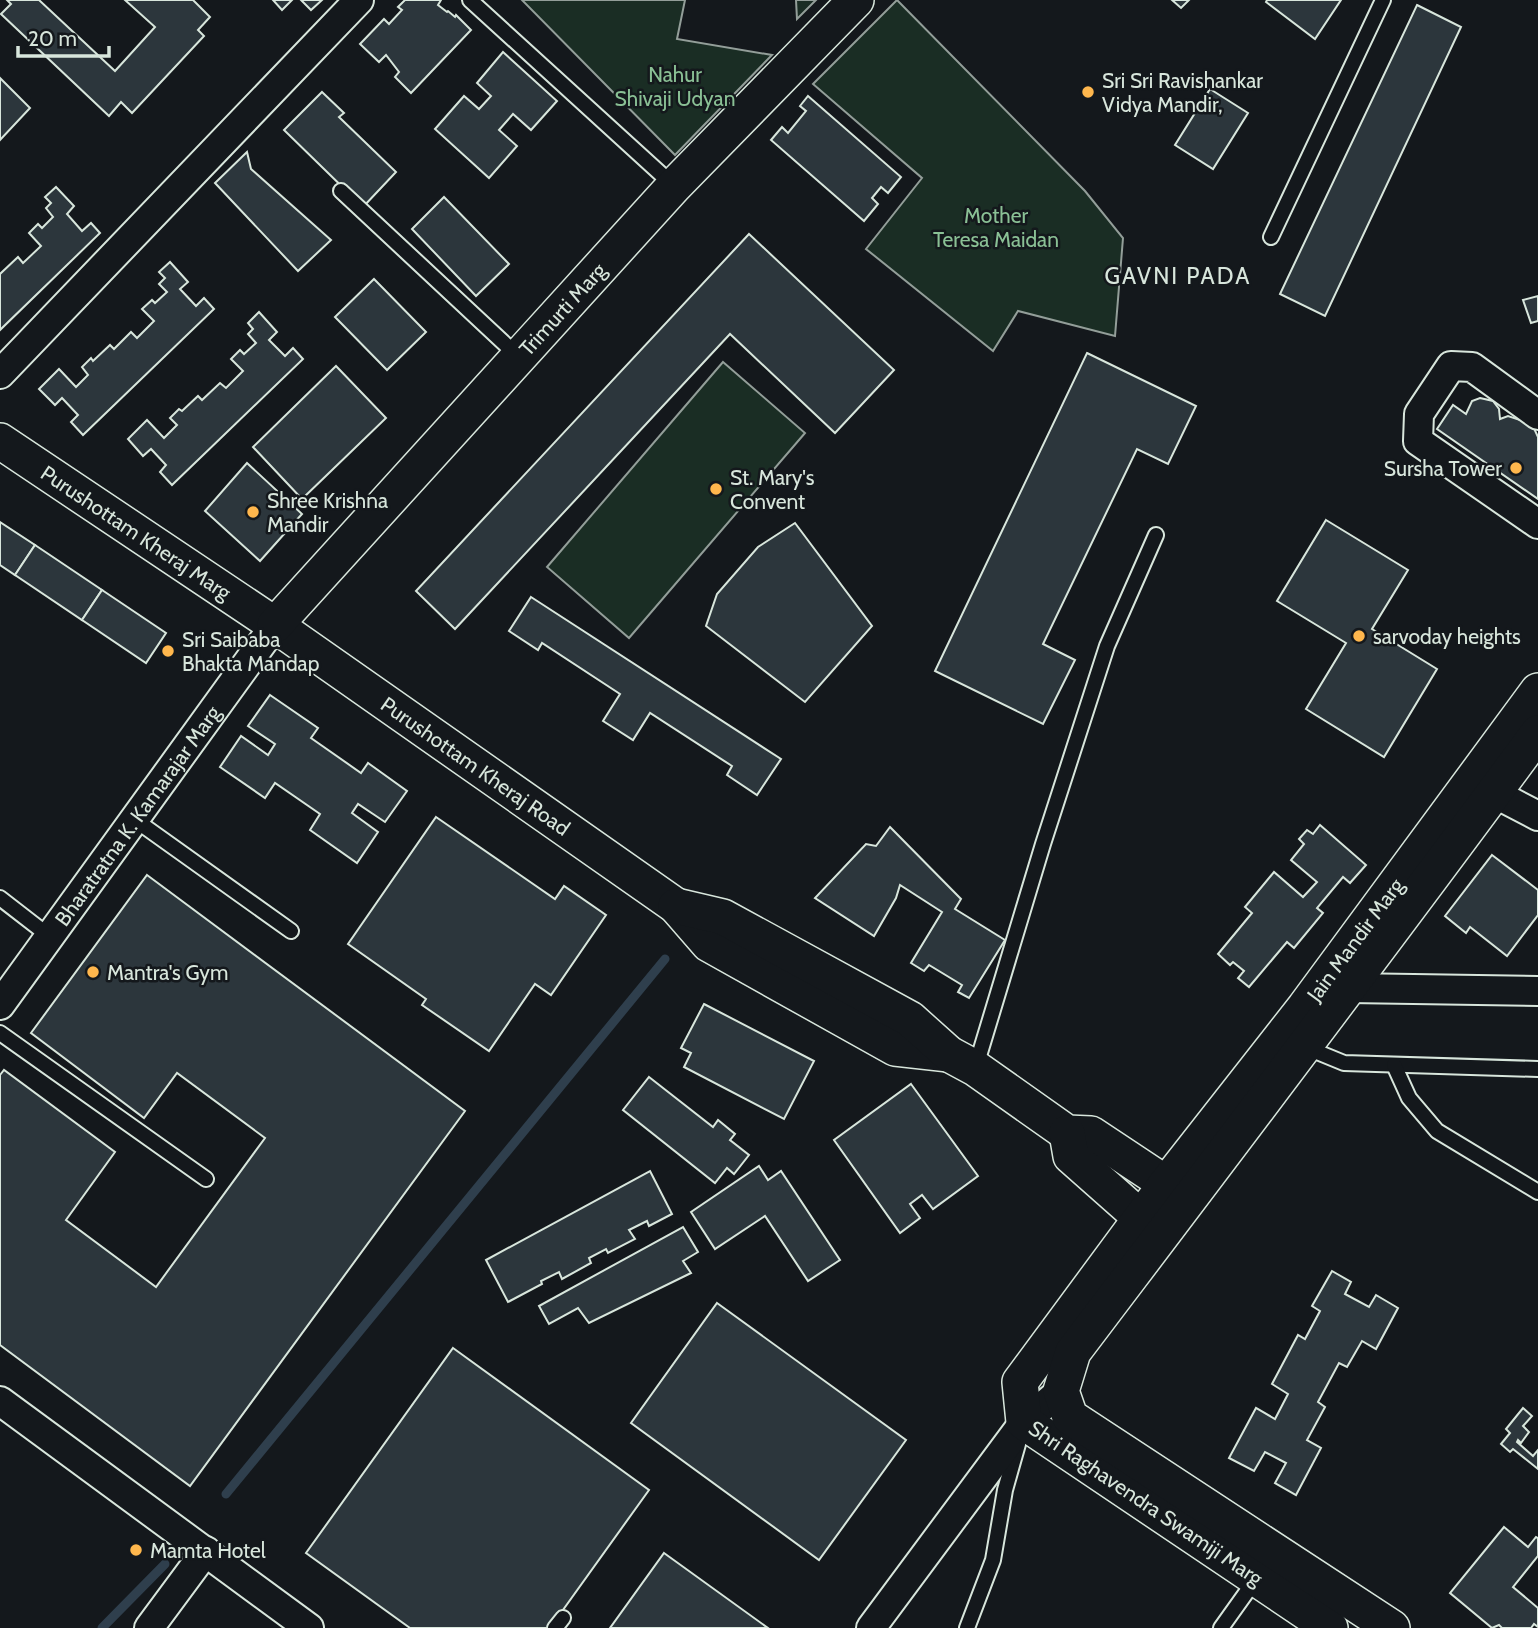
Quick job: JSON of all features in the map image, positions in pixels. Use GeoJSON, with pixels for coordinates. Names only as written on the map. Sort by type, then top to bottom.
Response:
{"type":"FeatureCollection","features":[{"type":"Feature","properties":{"kind":"street"},"geometry":{"type":"LineString","coordinates":[[0,374],[359,0]]}},
{"type":"Feature","properties":{"kind":"street","name":"Trimurti Marg"},"geometry":{"type":"LineString","coordinates":[[275,625],[674,186],[856,0]]}},
{"type":"Feature","properties":{"kind":"street"},"geometry":{"type":"LineString","coordinates":[[1538,415],[1472,367],[1451,366],[1419,414],[1418,441],[1538,524]]}},
{"type":"Feature","properties":{"kind":"street","name":"Purushottam Kheraj Marg"},"geometry":{"type":"LineString","coordinates":[[0,441],[275,625]]}},
{"type":"Feature","properties":{"kind":"street","name":"Bharatratna K. Kamarajar Marg"},"geometry":{"type":"LineString","coordinates":[[0,1004],[275,625]]}},
{"type":"Feature","properties":{"kind":"street","name":"Purushottam Kheraj Road"},"geometry":{"type":"LineString","coordinates":[[275,625],[676,906],[723,917],[806,980],[910,1020],[962,1061],[1067,1133],[1091,1134],[1178,1191]]}},
{"type":"Feature","properties":{"kind":"street","name":"Jain Mandir Marg"},"geometry":{"type":"LineString","coordinates":[[1457,821],[1494,793],[1530,729],[1538,691]]}},
{"type":"Feature","properties":{"kind":"street","name":"Jain Mandir Marg"},"geometry":{"type":"LineString","coordinates":[[1178,1191],[1310,1024],[1457,821],[1530,729]]}},
{"type":"Feature","properties":{"kind":"street"},"geometry":{"type":"LineString","coordinates":[[1494,793],[1538,816]]}},
{"type":"Feature","properties":{"kind":"street","name":"Jain Mandir Marg"},"geometry":{"type":"LineString","coordinates":[[1310,1024],[1349,988],[1409,887]]}},
{"type":"Feature","properties":{"kind":"street"},"geometry":{"type":"LineString","coordinates":[[1349,988],[1538,991]]}},
{"type":"Feature","properties":{"kind":"street"},"geometry":{"type":"LineString","coordinates":[[1067,1133],[1071,1156],[1151,1226]]}},
{"type":"Feature","properties":{"kind":"street","name":"Shri Raghavendra Swamiji Marg"},"geometry":{"type":"LineString","coordinates":[[1178,1191],[1082,1320],[1020,1382],[1024,1422],[1254,1564],[1392,1628]]}},
{"type":"Feature","properties":{"kind":"street","name":"Shri Raghavendra Swamiji Marg"},"geometry":{"type":"LineString","coordinates":[[1082,1320],[1061,1391],[1070,1417],[1330,1628]]}},
{"type":"Feature","properties":{"kind":"street"},"geometry":{"type":"LineString","coordinates":[[871,1628],[1024,1422],[1061,1391]]}},
{"type":"Feature","properties":{"kind":"street"},"geometry":{"type":"LineString","coordinates":[[0,1401],[309,1628]]}},
{"type":"Feature","properties":{"kind":"street"},"geometry":{"type":"LineString","coordinates":[[149,1628],[206,1551]]}},
{"type":"Feature","properties":{"kind":"lane"},"geometry":{"type":"LineString","coordinates":[[470,0],[674,186]]}},
{"type":"Feature","properties":{"kind":"lane"},"geometry":{"type":"LineString","coordinates":[[1270,237],[1382,0]]}},
{"type":"Feature","properties":{"kind":"lane"},"geometry":{"type":"LineString","coordinates":[[341,191],[519,357]]}},
{"type":"Feature","properties":{"kind":"lane"},"geometry":{"type":"LineString","coordinates":[[962,1061],[1043,844],[1107,646],[1156,535]]}},
{"type":"Feature","properties":{"kind":"lane"},"geometry":{"type":"LineString","coordinates":[[134,819],[291,931]]}},
{"type":"Feature","properties":{"kind":"lane"},"geometry":{"type":"LineString","coordinates":[[0,898],[49,936]]}},
{"type":"Feature","properties":{"kind":"lane"},"geometry":{"type":"LineString","coordinates":[[1310,1024],[1344,1063],[1538,1069]]}},
{"type":"Feature","properties":{"kind":"lane"},"geometry":{"type":"LineString","coordinates":[[0,1033],[206,1179]]}},
{"type":"Feature","properties":{"kind":"lane"},"geometry":{"type":"LineString","coordinates":[[1394,1065],[1409,1098],[1437,1131],[1538,1192]]}},
{"type":"Feature","properties":{"kind":"lane"},"geometry":{"type":"LineString","coordinates":[[967,1628],[993,1560],[1005,1490],[1024,1422]]}},
{"type":"Feature","properties":{"kind":"lane"},"geometry":{"type":"LineString","coordinates":[[1221,1628],[1254,1564]]}},
{"type":"Feature","properties":{"kind":"green space","name":"Nahur Shivaji Udyan"},"geometry":{"type":"Polygon","coordinates":[[[522,0],[685,0],[677,39],[772,55],[675,155],[522,0]]]}},
{"type":"Feature","properties":{"kind":"green space"},"geometry":{"type":"Polygon","coordinates":[[[796,0],[816,0],[797,19],[796,0]]]}},
{"type":"Feature","properties":{"kind":"green space","name":"Mother Teresa Maidan"},"geometry":{"type":"Polygon","coordinates":[[[897,0],[1085,191],[1123,238],[1115,336],[1018,311],[993,351],[866,249],[922,178],[813,84],[897,0]]]}},
{"type":"Feature","properties":{"kind":"green space"},"geometry":{"type":"Polygon","coordinates":[[[723,362],[805,433],[629,638],[547,567],[723,362]]]}},
{"type":"Feature","properties":{"kind":"building"},"geometry":{"type":"Polygon","coordinates":[[[7,0],[39,0],[115,71],[155,27],[125,0],[193,0],[210,17],[198,30],[204,36],[132,113],[121,102],[109,116],[1,14],[11,4],[7,0]]]}},
{"type":"Feature","properties":{"kind":"building"},"geometry":{"type":"Polygon","coordinates":[[[273,0],[292,0],[282,10],[273,0]]]}},
{"type":"Feature","properties":{"kind":"building"},"geometry":{"type":"Polygon","coordinates":[[[301,0],[322,0],[311,10],[301,0]]]}},
{"type":"Feature","properties":{"kind":"building"},"geometry":{"type":"Polygon","coordinates":[[[405,0],[441,0],[438,5],[455,17],[456,15],[471,30],[411,93],[395,77],[399,72],[386,55],[379,62],[360,44],[384,19],[389,24],[402,10],[398,7],[405,0]]]}},
{"type":"Feature","properties":{"kind":"building"},"geometry":{"type":"Polygon","coordinates":[[[1172,0],[1189,0],[1181,8],[1172,0]]]}},
{"type":"Feature","properties":{"kind":"building"},"geometry":{"type":"Polygon","coordinates":[[[1341,0],[1315,39],[1266,2],[1341,0]]]}},
{"type":"Feature","properties":{"kind":"building"},"geometry":{"type":"Polygon","coordinates":[[[1417,5],[1461,27],[1325,316],[1280,294],[1417,5]]]}},
{"type":"Feature","properties":{"kind":"building"},"geometry":{"type":"Polygon","coordinates":[[[503,52],[557,101],[531,130],[513,114],[499,130],[517,146],[489,178],[435,129],[464,96],[479,109],[491,96],[477,83],[503,52]]]}},
{"type":"Feature","properties":{"kind":"building"},"geometry":{"type":"Polygon","coordinates":[[[0,78],[30,108],[0,140],[0,78]]]}},
{"type":"Feature","properties":{"kind":"building"},"geometry":{"type":"Polygon","coordinates":[[[1210,89],[1248,113],[1213,169],[1175,145],[1210,89]]]}},
{"type":"Feature","properties":{"kind":"building"},"geometry":{"type":"Polygon","coordinates":[[[322,92],[344,113],[339,117],[396,172],[363,207],[284,130],[322,92]]]}},
{"type":"Feature","properties":{"kind":"building"},"geometry":{"type":"Polygon","coordinates":[[[808,96],[901,177],[888,193],[881,187],[872,198],[878,204],[864,221],[771,140],[782,127],[788,133],[806,111],[800,106],[808,96]]]}},
{"type":"Feature","properties":{"kind":"building"},"geometry":{"type":"Polygon","coordinates":[[[247,152],[251,169],[331,240],[298,271],[215,183],[247,152]]]}},
{"type":"Feature","properties":{"kind":"building"},"geometry":{"type":"Polygon","coordinates":[[[56,187],[74,206],[67,214],[82,231],[91,223],[100,233],[0,330],[0,274],[18,257],[23,263],[41,246],[29,233],[38,224],[42,228],[53,217],[46,208],[51,203],[45,197],[56,187]]]}},
{"type":"Feature","properties":{"kind":"building"},"geometry":{"type":"Polygon","coordinates":[[[444,197],[509,264],[476,296],[412,229],[444,197]]]}},
{"type":"Feature","properties":{"kind":"building"},"geometry":{"type":"Polygon","coordinates":[[[749,234],[894,370],[835,433],[730,334],[455,629],[416,591],[749,234]]]}},
{"type":"Feature","properties":{"kind":"building"},"geometry":{"type":"Polygon","coordinates":[[[170,262],[188,282],[180,289],[196,306],[204,298],[214,309],[83,435],[71,422],[78,415],[62,398],[55,405],[39,389],[59,369],[76,387],[88,375],[82,367],[91,358],[93,361],[110,345],[114,349],[131,332],[137,338],[154,321],[142,309],[152,300],[155,303],[167,292],[159,284],[165,278],[159,272],[170,262]]]}},
{"type":"Feature","properties":{"kind":"building"},"geometry":{"type":"Polygon","coordinates":[[[374,279],[426,332],[387,370],[335,317],[374,279]]]}},
{"type":"Feature","properties":{"kind":"building"},"geometry":{"type":"Polygon","coordinates":[[[1538,296],[1538,321],[1531,323],[1523,300],[1538,296]]]}},
{"type":"Feature","properties":{"kind":"building"},"geometry":{"type":"Polygon","coordinates":[[[259,312],[277,332],[269,340],[285,356],[293,348],[303,359],[172,485],[160,472],[166,465],[151,449],[143,456],[128,439],[147,420],[164,438],[177,425],[170,418],[179,409],[182,411],[198,396],[202,400],[220,383],[226,388],[243,371],[231,359],[240,350],[244,354],[256,343],[248,334],[253,329],[248,323],[259,312]]]}},
{"type":"Feature","properties":{"kind":"building"},"geometry":{"type":"Polygon","coordinates":[[[1087,353],[1196,406],[1168,464],[1137,449],[1043,644],[1075,660],[1043,724],[935,671],[1087,353]]]}},
{"type":"Feature","properties":{"kind":"building"},"geometry":{"type":"Polygon","coordinates":[[[336,366],[386,418],[302,499],[253,447],[336,366]]]}},
{"type":"Feature","properties":{"kind":"building","name":"Sursha Tower"},"geometry":{"type":"Polygon","coordinates":[[[1480,398],[1493,401],[1499,409],[1500,419],[1508,416],[1532,424],[1538,437],[1538,499],[1437,429],[1453,405],[1466,414],[1472,401],[1480,398]]]}},
{"type":"Feature","properties":{"kind":"building","name":"Shree Krishna Mandir"},"geometry":{"type":"Polygon","coordinates":[[[247,463],[302,514],[260,561],[205,511],[247,463]]]}},
{"type":"Feature","properties":{"kind":"building","name":"sarvoday heights"},"geometry":{"type":"Polygon","coordinates":[[[1326,520],[1408,570],[1372,629],[1437,669],[1384,757],[1306,709],[1346,643],[1277,601],[1326,520]]]}},
{"type":"Feature","properties":{"kind":"building"},"geometry":{"type":"Polygon","coordinates":[[[0,522],[35,545],[15,575],[0,565],[0,522]]]}},
{"type":"Feature","properties":{"kind":"building"},"geometry":{"type":"Polygon","coordinates":[[[795,523],[872,626],[805,702],[706,626],[717,594],[758,547],[795,523]]]}},
{"type":"Feature","properties":{"kind":"building"},"geometry":{"type":"Polygon","coordinates":[[[35,545],[102,590],[82,620],[15,575],[35,545]]]}},
{"type":"Feature","properties":{"kind":"building"},"geometry":{"type":"Polygon","coordinates":[[[102,590],[166,633],[146,663],[82,620],[102,590]]]}},
{"type":"Feature","properties":{"kind":"building"},"geometry":{"type":"Polygon","coordinates":[[[531,597],[781,759],[757,795],[727,775],[732,766],[650,713],[633,740],[603,721],[620,694],[542,643],[538,650],[509,631],[531,597]]]}},
{"type":"Feature","properties":{"kind":"building"},"geometry":{"type":"Polygon","coordinates":[[[270,695],[318,728],[311,738],[361,773],[368,763],[407,791],[385,822],[358,804],[352,813],[378,832],[357,863],[310,830],[320,814],[275,783],[265,798],[220,767],[241,736],[268,755],[275,744],[248,726],[270,695]]]}},
{"type":"Feature","properties":{"kind":"building"},"geometry":{"type":"Polygon","coordinates":[[[436,817],[555,899],[564,886],[606,915],[551,995],[535,984],[489,1051],[422,1005],[426,999],[348,944],[436,817]]]}},
{"type":"Feature","properties":{"kind":"building"},"geometry":{"type":"Polygon","coordinates":[[[1320,825],[1366,865],[1350,883],[1343,877],[1317,908],[1323,913],[1294,948],[1287,942],[1249,987],[1238,978],[1244,971],[1233,962],[1230,965],[1218,954],[1252,913],[1245,907],[1274,872],[1303,897],[1317,882],[1291,860],[1304,844],[1299,839],[1307,830],[1313,834],[1320,825]]]}},
{"type":"Feature","properties":{"kind":"building"},"geometry":{"type":"Polygon","coordinates":[[[890,827],[961,899],[955,909],[1005,940],[969,998],[958,992],[962,985],[929,965],[924,971],[911,963],[942,912],[900,885],[896,898],[874,936],[815,898],[866,844],[876,846],[890,827]]]}},
{"type":"Feature","properties":{"kind":"building"},"geometry":{"type":"Polygon","coordinates":[[[1492,855],[1538,890],[1538,915],[1507,956],[1470,927],[1466,933],[1445,916],[1492,855]]]}},
{"type":"Feature","properties":{"kind":"building"},"geometry":{"type":"Polygon","coordinates":[[[147,875],[465,1111],[190,1486],[0,1345],[0,1075],[4,1070],[115,1152],[66,1220],[156,1287],[265,1138],[177,1073],[144,1118],[31,1033],[147,875]]]}},
{"type":"Feature","properties":{"kind":"building"},"geometry":{"type":"Polygon","coordinates":[[[704,1004],[814,1061],[784,1119],[684,1067],[691,1053],[681,1048],[704,1004]]]}},
{"type":"Feature","properties":{"kind":"building"},"geometry":{"type":"Polygon","coordinates":[[[649,1077],[713,1127],[718,1120],[735,1134],[730,1140],[749,1155],[734,1174],[727,1168],[715,1183],[623,1110],[649,1077]]]}},
{"type":"Feature","properties":{"kind":"building"},"geometry":{"type":"Polygon","coordinates":[[[911,1084],[978,1176],[933,1209],[922,1195],[910,1204],[920,1218],[900,1233],[834,1140],[911,1084]]]}},
{"type":"Feature","properties":{"kind":"building"},"geometry":{"type":"Polygon","coordinates":[[[759,1166],[768,1180],[781,1171],[840,1260],[808,1281],[765,1216],[715,1249],[691,1212],[759,1166]]]}},
{"type":"Feature","properties":{"kind":"building"},"geometry":{"type":"Polygon","coordinates":[[[650,1171],[672,1214],[649,1226],[647,1221],[629,1230],[635,1239],[608,1253],[606,1249],[589,1258],[591,1263],[562,1279],[559,1272],[508,1302],[486,1260],[650,1171]]]}},
{"type":"Feature","properties":{"kind":"building"},"geometry":{"type":"Polygon","coordinates":[[[683,1227],[698,1252],[683,1261],[691,1273],[589,1323],[578,1308],[549,1324],[539,1306],[683,1227]]]}},
{"type":"Feature","properties":{"kind":"building"},"geometry":{"type":"Polygon","coordinates":[[[1332,1271],[1351,1282],[1345,1294],[1369,1307],[1376,1295],[1398,1308],[1376,1349],[1362,1341],[1347,1367],[1339,1363],[1318,1402],[1325,1407],[1307,1440],[1321,1448],[1296,1495],[1275,1483],[1286,1463],[1265,1452],[1254,1471],[1229,1458],[1256,1408],[1275,1419],[1288,1394],[1272,1384],[1298,1335],[1305,1339],[1320,1311],[1312,1306],[1332,1271]]]}},
{"type":"Feature","properties":{"kind":"building"},"geometry":{"type":"Polygon","coordinates":[[[717,1303],[906,1440],[819,1560],[631,1423],[717,1303]]]}},
{"type":"Feature","properties":{"kind":"building"},"geometry":{"type":"Polygon","coordinates":[[[453,1348],[649,1490],[550,1628],[410,1628],[306,1553],[453,1348]]]}},
{"type":"Feature","properties":{"kind":"building"},"geometry":{"type":"Polygon","coordinates":[[[1523,1408],[1532,1416],[1523,1426],[1529,1432],[1521,1443],[1518,1440],[1517,1442],[1533,1456],[1538,1450],[1538,1469],[1513,1449],[1510,1452],[1501,1444],[1510,1433],[1506,1429],[1523,1408]]]}},
{"type":"Feature","properties":{"kind":"building"},"geometry":{"type":"Polygon","coordinates":[[[1504,1527],[1528,1547],[1538,1538],[1538,1556],[1513,1587],[1538,1608],[1538,1627],[1534,1624],[1531,1628],[1502,1628],[1499,1625],[1492,1628],[1450,1593],[1504,1527]]]}},
{"type":"Feature","properties":{"kind":"building"},"geometry":{"type":"Polygon","coordinates":[[[664,1553],[768,1628],[610,1628],[664,1553]]]}},
{"type":"Feature","properties":{"kind":"waterway"},"geometry":{"type":"LineString","coordinates":[[226,1494],[665,959]]}},
{"type":"Feature","properties":{"kind":"waterway"},"geometry":{"type":"LineString","coordinates":[[102,1628],[165,1564]]}},
{"type":"Feature","properties":{"kind":"place","name":"Sri Sri Ravishankar Vidya Mandir,"},"geometry":{"type":"Point","coordinates":[1088,92]}},
{"type":"Feature","properties":{"kind":"place","name":"Sursha Tower"},"geometry":{"type":"Point","coordinates":[1516,468]}},
{"type":"Feature","properties":{"kind":"place","name":"St. Mary's Convent"},"geometry":{"type":"Point","coordinates":[716,489]}},
{"type":"Feature","properties":{"kind":"place","name":"Shree Krishna Mandir"},"geometry":{"type":"Point","coordinates":[253,512]}},
{"type":"Feature","properties":{"kind":"place","name":"sarvoday heights"},"geometry":{"type":"Point","coordinates":[1359,636]}},
{"type":"Feature","properties":{"kind":"place","name":"Sri Saibaba Bhakta Mandap"},"geometry":{"type":"Point","coordinates":[168,651]}},
{"type":"Feature","properties":{"kind":"place","name":"Mantra's Gym"},"geometry":{"type":"Point","coordinates":[93,972]}},
{"type":"Feature","properties":{"kind":"place","name":"Mamta Hotel"},"geometry":{"type":"Point","coordinates":[136,1550]}},
{"type":"Feature","properties":{"kind":"district","name":"GAVNI PADA"},"geometry":{"type":"Point","coordinates":[1178,276]}}]}
